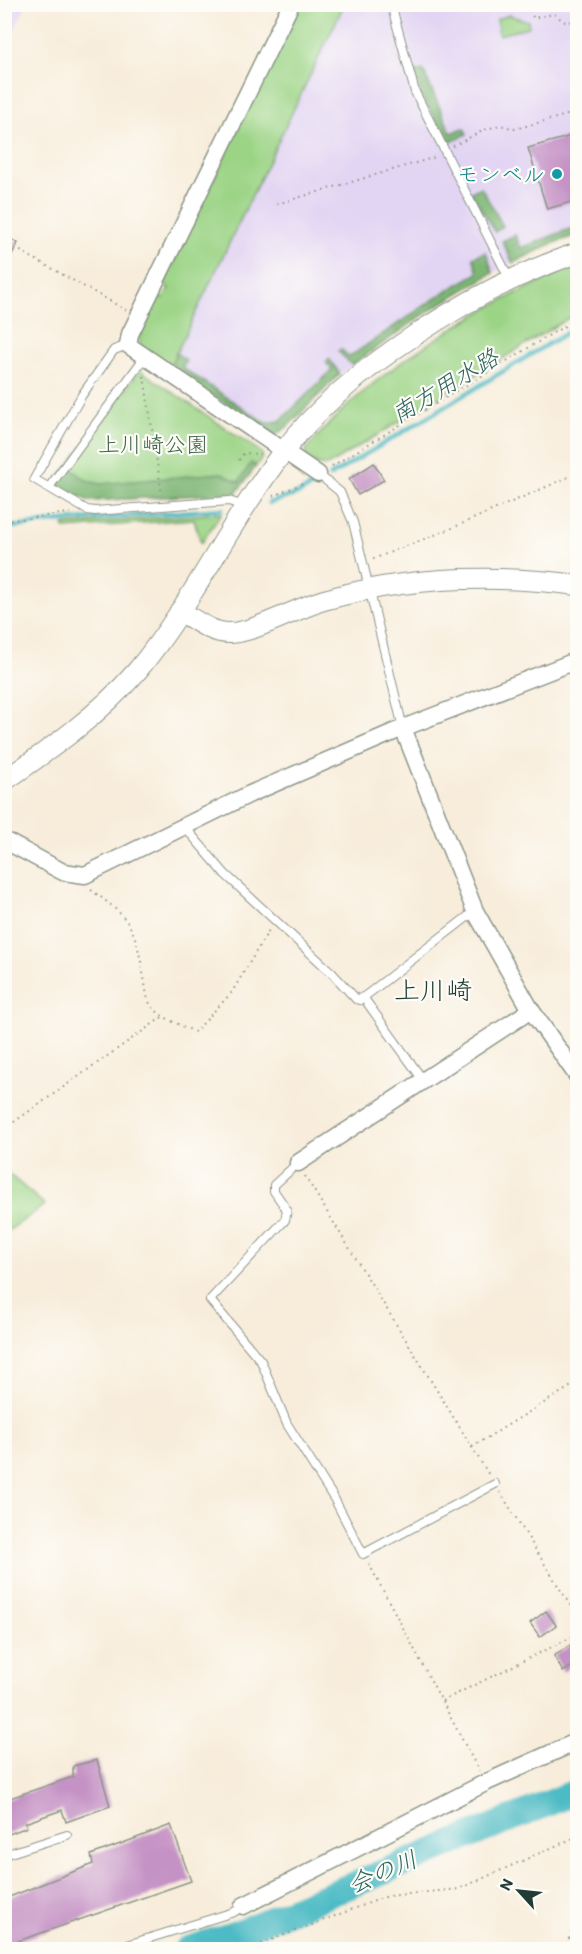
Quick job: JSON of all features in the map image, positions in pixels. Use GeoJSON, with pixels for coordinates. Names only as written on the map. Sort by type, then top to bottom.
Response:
{"type":"FeatureCollection","features":[{"type":"Feature","properties":{"kind":"street"},"geometry":{"type":"LineString","coordinates":[[291,4],[130,334],[128,345],[144,364],[275,453],[318,474]]}},
{"type":"Feature","properties":{"kind":"street"},"geometry":{"type":"LineString","coordinates":[[4,781],[77,728],[113,696],[147,658],[258,489],[275,453],[329,403],[373,366],[434,324],[510,280],[546,263],[578,253]]}},
{"type":"Feature","properties":{"kind":"street"},"geometry":{"type":"LineString","coordinates":[[180,611],[213,630],[230,633],[322,600],[370,588],[466,579],[578,585]]}},
{"type":"Feature","properties":{"kind":"street"},"geometry":{"type":"LineString","coordinates":[[4,840],[57,870],[81,876],[250,794],[403,728],[578,660]]}},
{"type":"Feature","properties":{"kind":"street"},"geometry":{"type":"LineString","coordinates":[[403,728],[475,911],[531,1010],[578,1077]]}},
{"type":"Feature","properties":{"kind":"street"},"geometry":{"type":"LineString","coordinates":[[298,1163],[531,1010]]}},
{"type":"Feature","properties":{"kind":"street"},"geometry":{"type":"LineString","coordinates":[[243,1906],[485,1783],[578,1741]]}},
{"type":"Feature","properties":{"kind":"lane"},"geometry":{"type":"LineString","coordinates":[[391,4],[415,92],[510,280]]}},
{"type":"Feature","properties":{"kind":"lane"},"geometry":{"type":"LineString","coordinates":[[128,345],[114,350],[71,411],[34,479],[50,486],[87,510],[229,501],[246,507]]}},
{"type":"Feature","properties":{"kind":"lane"},"geometry":{"type":"LineString","coordinates":[[50,486],[144,364]]}},
{"type":"Feature","properties":{"kind":"lane"},"geometry":{"type":"LineString","coordinates":[[318,474],[344,497],[364,561],[403,728]]}},
{"type":"Feature","properties":{"kind":"lane"},"geometry":{"type":"LineString","coordinates":[[183,826],[225,874],[332,973],[353,998],[360,1000],[475,911]]}},
{"type":"Feature","properties":{"kind":"lane"},"geometry":{"type":"LineString","coordinates":[[363,997],[423,1080]]}},
{"type":"Feature","properties":{"kind":"lane"},"geometry":{"type":"LineString","coordinates":[[298,1163],[274,1185],[274,1191],[287,1210],[285,1220],[210,1300],[261,1361],[287,1424],[335,1500],[363,1554],[495,1484]]}},
{"type":"Feature","properties":{"kind":"lane"},"geometry":{"type":"LineString","coordinates":[[4,1855],[67,1835]]}},
{"type":"Feature","properties":{"kind":"lane"},"geometry":{"type":"LineString","coordinates":[[111,1950],[234,1912],[243,1906]]}},
{"type":"Feature","properties":{"kind":"path"},"geometry":{"type":"LineString","coordinates":[[530,4],[533,18],[554,14],[565,22],[578,21]]}},
{"type":"Feature","properties":{"kind":"path"},"geometry":{"type":"LineString","coordinates":[[277,204],[440,156],[445,150],[484,130],[500,125],[515,129],[578,112]]}},
{"type":"Feature","properties":{"kind":"path"},"geometry":{"type":"LineString","coordinates":[[15,248],[140,317]]}},
{"type":"Feature","properties":{"kind":"path"},"geometry":{"type":"LineString","coordinates":[[258,489],[274,496],[297,487],[578,318]]}},
{"type":"Feature","properties":{"kind":"path"},"geometry":{"type":"LineString","coordinates":[[144,364],[163,506]]}},
{"type":"Feature","properties":{"kind":"path"},"geometry":{"type":"LineString","coordinates":[[239,460],[244,453],[275,453]]}},
{"type":"Feature","properties":{"kind":"path"},"geometry":{"type":"LineString","coordinates":[[364,561],[450,530],[578,473]]}},
{"type":"Feature","properties":{"kind":"path"},"geometry":{"type":"LineString","coordinates":[[4,521],[87,510]]}},
{"type":"Feature","properties":{"kind":"path"},"geometry":{"type":"LineString","coordinates":[[81,876],[85,885],[118,909],[129,922],[138,946],[150,1005],[164,1016],[195,1032],[231,992],[275,921]]}},
{"type":"Feature","properties":{"kind":"path"},"geometry":{"type":"LineString","coordinates":[[4,1129],[164,1016]]}},
{"type":"Feature","properties":{"kind":"path"},"geometry":{"type":"LineString","coordinates":[[298,1163],[578,1618]]}},
{"type":"Feature","properties":{"kind":"path"},"geometry":{"type":"LineString","coordinates":[[472,1447],[578,1382]]}},
{"type":"Feature","properties":{"kind":"path"},"geometry":{"type":"LineString","coordinates":[[363,1554],[485,1783]]}},
{"type":"Feature","properties":{"kind":"path"},"geometry":{"type":"LineString","coordinates":[[442,1701],[578,1634]]}},
{"type":"Feature","properties":{"kind":"path"},"geometry":{"type":"LineString","coordinates":[[244,1950],[388,1896],[459,1889],[578,1836]]}},
{"type":"Feature","properties":{"kind":"path"},"geometry":{"type":"LineString","coordinates":[[564,1950],[578,1918]]}},
{"type":"Feature","properties":{"kind":"shaded area"},"geometry":{"type":"Polygon","coordinates":[[[4,5],[26,5],[5,51],[4,5]]]}},
{"type":"Feature","properties":{"kind":"shaded area"},"geometry":{"type":"Polygon","coordinates":[[[344,5],[577,5],[577,235],[549,245],[493,273],[435,307],[340,374],[286,428],[275,435],[169,368],[344,5]]]}},
{"type":"Feature","properties":{"kind":"green space"},"geometry":{"type":"Polygon","coordinates":[[[298,5],[344,5],[169,368],[140,345],[139,337],[159,297],[163,299],[169,288],[163,285],[298,5]]]}},
{"type":"Feature","properties":{"kind":"green space"},"geometry":{"type":"Polygon","coordinates":[[[509,15],[528,21],[529,27],[499,35],[497,19],[509,15]]]}},
{"type":"Feature","properties":{"kind":"green space"},"geometry":{"type":"Polygon","coordinates":[[[423,70],[451,133],[464,128],[467,134],[449,143],[422,97],[414,72],[423,70]]]}},
{"type":"Feature","properties":{"kind":"green space"},"geometry":{"type":"Polygon","coordinates":[[[481,187],[503,226],[495,232],[471,192],[481,187]]]}},
{"type":"Feature","properties":{"kind":"green space"},"geometry":{"type":"Polygon","coordinates":[[[577,226],[577,235],[549,245],[513,263],[502,241],[515,235],[521,248],[577,226]]]}},
{"type":"Feature","properties":{"kind":"green space"},"geometry":{"type":"Polygon","coordinates":[[[486,252],[493,273],[435,307],[352,365],[338,351],[341,349],[349,357],[443,293],[478,273],[473,257],[486,252]]]}},
{"type":"Feature","properties":{"kind":"green space"},"geometry":{"type":"Polygon","coordinates":[[[577,267],[577,313],[327,466],[315,464],[306,458],[306,450],[331,421],[361,394],[430,342],[505,299],[577,267]]]}},
{"type":"Feature","properties":{"kind":"green space"},"geometry":{"type":"Polygon","coordinates":[[[176,353],[186,360],[182,368],[266,423],[280,421],[332,370],[326,362],[329,359],[340,374],[286,428],[275,435],[169,368],[176,353]]]}},
{"type":"Feature","properties":{"kind":"green space","name":"上川崎公園"},"geometry":{"type":"Polygon","coordinates":[[[140,370],[261,452],[263,457],[236,493],[89,501],[58,486],[58,479],[140,370]]]}},
{"type":"Feature","properties":{"kind":"green space"},"geometry":{"type":"Polygon","coordinates":[[[251,463],[256,466],[236,493],[89,501],[58,486],[58,479],[68,466],[88,481],[100,484],[221,473],[239,482],[251,463]]]}},
{"type":"Feature","properties":{"kind":"green space"},"geometry":{"type":"Polygon","coordinates":[[[222,513],[201,543],[194,519],[65,529],[63,525],[222,513]]]}},
{"type":"Feature","properties":{"kind":"green space"},"geometry":{"type":"Polygon","coordinates":[[[5,1171],[45,1205],[4,1233],[5,1171]]]}},
{"type":"Feature","properties":{"kind":"building","name":"モンベル"},"geometry":{"type":"Polygon","coordinates":[[[578,134],[578,200],[547,209],[528,148],[578,134]]]}},
{"type":"Feature","properties":{"kind":"building"},"geometry":{"type":"Polygon","coordinates":[[[4,236],[18,243],[4,269],[4,236]]]}},
{"type":"Feature","properties":{"kind":"building"},"geometry":{"type":"Polygon","coordinates":[[[374,463],[384,480],[358,495],[349,479],[374,463]]]}},
{"type":"Feature","properties":{"kind":"building"},"geometry":{"type":"Polygon","coordinates":[[[546,1611],[556,1625],[540,1637],[530,1623],[546,1611]]]}},
{"type":"Feature","properties":{"kind":"building"},"geometry":{"type":"Polygon","coordinates":[[[578,1640],[578,1662],[563,1672],[554,1656],[578,1640]]]}},
{"type":"Feature","properties":{"kind":"building"},"geometry":{"type":"Polygon","coordinates":[[[97,1760],[110,1806],[66,1822],[62,1810],[25,1823],[27,1827],[4,1836],[4,1800],[73,1777],[73,1766],[97,1760]]]}},
{"type":"Feature","properties":{"kind":"building"},"geometry":{"type":"Polygon","coordinates":[[[171,1825],[191,1881],[4,1946],[4,1899],[93,1864],[91,1855],[171,1825]]]}},
{"type":"Feature","properties":{"kind":"waterway","name":"南方用水路"},"geometry":{"type":"LineString","coordinates":[[330,476],[578,326]]}},
{"type":"Feature","properties":{"kind":"waterway","name":"南方用水路"},"geometry":{"type":"LineString","coordinates":[[269,503],[300,493],[320,481]]}},
{"type":"Feature","properties":{"kind":"waterway","name":"南方用水路"},"geometry":{"type":"LineString","coordinates":[[4,528],[62,521],[222,509]]}},
{"type":"Feature","properties":{"kind":"waterway","name":"会の川"},"geometry":{"type":"LineString","coordinates":[[186,1950],[239,1932],[578,1791]]}},
{"type":"Feature","properties":{"kind":"place","name":"モンベル"},"geometry":{"type":"Point","coordinates":[557,174]}},
{"type":"Feature","properties":{"kind":"district","name":"上川崎"},"geometry":{"type":"Point","coordinates":[433,990]}}]}
